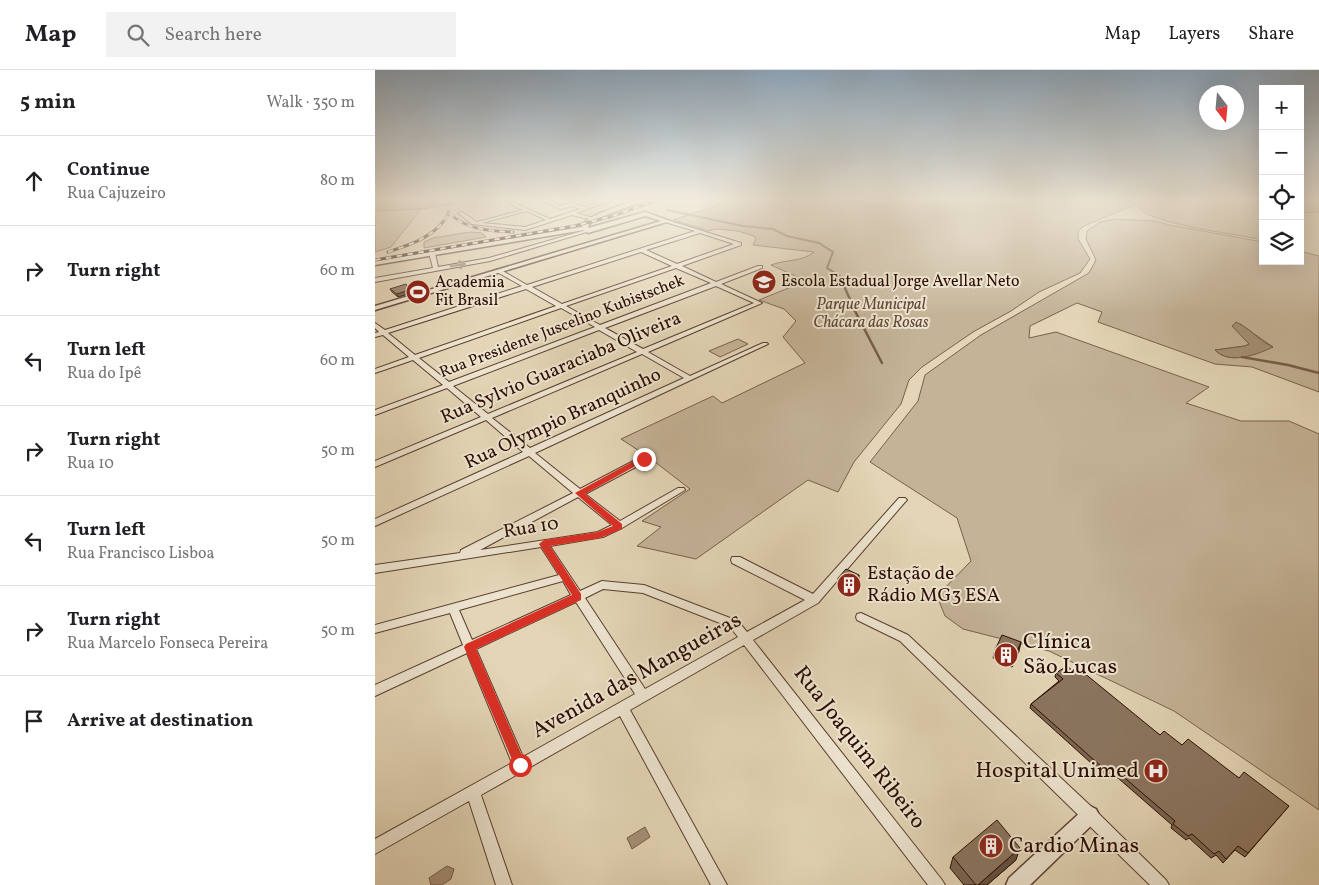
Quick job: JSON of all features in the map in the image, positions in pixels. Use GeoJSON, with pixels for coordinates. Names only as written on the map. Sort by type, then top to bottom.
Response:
{"type":"FeatureCollection","features":[{"type":"Feature","properties":{"kind":"street"},"geometry":{"type":"LineString","coordinates":[[375,263],[528,238]]}},
{"type":"Feature","properties":{"kind":"street"},"geometry":{"type":"LineString","coordinates":[[375,280],[490,260],[558,238]]}},
{"type":"Feature","properties":{"kind":"street"},"geometry":{"type":"LineString","coordinates":[[375,308],[610,238]]}},
{"type":"Feature","properties":{"kind":"street"},"geometry":{"type":"LineString","coordinates":[[375,335],[679,238]]}},
{"type":"Feature","properties":{"kind":"street"},"geometry":{"type":"LineString","coordinates":[[722,238],[739,244]]}},
{"type":"Feature","properties":{"kind":"street"},"geometry":{"type":"LineString","coordinates":[[375,371],[739,244]]}},
{"type":"Feature","properties":{"kind":"street"},"geometry":{"type":"LineString","coordinates":[[642,250],[716,283]]}},
{"type":"Feature","properties":{"kind":"street"},"geometry":{"type":"LineString","coordinates":[[432,253],[437,269]]}},
{"type":"Feature","properties":{"kind":"street","name":"Rua Presidente Juscelino Kubistschek"},"geometry":{"type":"LineString","coordinates":[[375,413],[760,267]]}},
{"type":"Feature","properties":{"kind":"street"},"geometry":{"type":"LineString","coordinates":[[499,271],[689,378]]}},
{"type":"Feature","properties":{"kind":"street","name":"Rua Sylvio Guaraciaba Oliveira"},"geometry":{"type":"LineString","coordinates":[[375,464],[759,303],[716,283]]}},
{"type":"Feature","properties":{"kind":"street"},"geometry":{"type":"LineString","coordinates":[[375,325],[619,526]]}},
{"type":"Feature","properties":{"kind":"street","name":"Rua Olympio Branquinho"},"geometry":{"type":"LineString","coordinates":[[375,523],[765,344]]}},
{"type":"Feature","properties":{"kind":"street"},"geometry":{"type":"LineString","coordinates":[[459,556],[644,459]]}},
{"type":"Feature","properties":{"kind":"street","name":"Rua 10"},"geometry":{"type":"LineString","coordinates":[[375,569],[600,535],[681,490]]}},
{"type":"Feature","properties":{"kind":"street","name":"Avenida das Mangueiras"},"geometry":{"type":"LineString","coordinates":[[375,847],[814,600],[902,500]]}},
{"type":"Feature","properties":{"kind":"street"},"geometry":{"type":"LineString","coordinates":[[544,544],[643,696]]}},
{"type":"Feature","properties":{"kind":"street"},"geometry":{"type":"LineString","coordinates":[[736,560],[814,600]]}},
{"type":"Feature","properties":{"kind":"street"},"geometry":{"type":"LineString","coordinates":[[375,629],[565,577]]}},
{"type":"Feature","properties":{"kind":"street"},"geometry":{"type":"LineString","coordinates":[[375,691],[602,585],[643,589],[734,624],[746,638]]}},
{"type":"Feature","properties":{"kind":"street"},"geometry":{"type":"LineString","coordinates":[[453,608],[520,765]]}},
{"type":"Feature","properties":{"kind":"street"},"geometry":{"type":"LineString","coordinates":[[861,617],[904,638],[1161,885]]}},
{"type":"Feature","properties":{"kind":"street","name":"Rua Joaquim Ribeiro"},"geometry":{"type":"LineString","coordinates":[[746,638],[937,885]]}},
{"type":"Feature","properties":{"kind":"street"},"geometry":{"type":"LineString","coordinates":[[622,708],[719,885]]}},
{"type":"Feature","properties":{"kind":"street"},"geometry":{"type":"LineString","coordinates":[[473,792],[504,885]]}},
{"type":"Feature","properties":{"kind":"street"},"geometry":{"type":"LineString","coordinates":[[1016,885],[1090,815]]}},
{"type":"Feature","properties":{"kind":"green space"},"geometry":{"type":"Polygon","coordinates":[[[375,238],[398,238],[391,247],[375,252],[375,238]]]}},
{"type":"Feature","properties":{"kind":"green space"},"geometry":{"type":"Polygon","coordinates":[[[433,238],[480,238],[424,248],[424,242],[433,238]]]}},
{"type":"Feature","properties":{"kind":"green space","name":"Parque Municipal Chácara das Rosas"},"geometry":{"type":"Polygon","coordinates":[[[1078,238],[1090,259],[1080,273],[1039,292],[1011,311],[973,332],[922,367],[909,380],[901,404],[854,462],[838,492],[808,480],[696,559],[637,546],[661,527],[642,521],[690,489],[650,458],[621,439],[713,396],[722,403],[805,363],[783,337],[796,321],[784,309],[759,300],[806,281],[771,265],[799,259],[814,252],[753,245],[756,239],[1078,238]]]}},
{"type":"Feature","properties":{"kind":"green space"},"geometry":{"type":"Polygon","coordinates":[[[1086,238],[1241,238],[1259,241],[1259,265],[1304,265],[1304,252],[1319,256],[1319,392],[1252,367],[1215,364],[1098,322],[1102,312],[1077,303],[1030,326],[1029,338],[1056,332],[1209,387],[1186,403],[1241,421],[1289,421],[1319,434],[1319,810],[1174,711],[1049,651],[963,629],[945,616],[937,596],[971,561],[957,518],[870,462],[918,401],[925,375],[981,335],[1089,273],[1096,260],[1086,238]],[[1240,324],[1237,329],[1249,344],[1215,350],[1221,355],[1228,357],[1243,357],[1273,347],[1240,324]]]}},
{"type":"Feature","properties":{"kind":"green space"},"geometry":{"type":"Polygon","coordinates":[[[738,339],[748,344],[720,357],[709,351],[738,339]]]}},
{"type":"Feature","properties":{"kind":"water"},"geometry":{"type":"Polygon","coordinates":[[[1236,322],[1273,347],[1243,357],[1235,358],[1221,355],[1215,350],[1249,344],[1232,326],[1236,322]]]}},
{"type":"Feature","properties":{"kind":"water"},"geometry":{"type":"Polygon","coordinates":[[[645,827],[650,837],[632,849],[627,838],[645,827]]]}},
{"type":"Feature","properties":{"kind":"water"},"geometry":{"type":"Polygon","coordinates":[[[447,866],[454,869],[451,879],[442,885],[431,885],[429,878],[447,866]]]}},
{"type":"Feature","properties":{"kind":"building"},"geometry":{"type":"Polygon","coordinates":[[[406,284],[409,290],[397,294],[390,289],[406,284]]]}},
{"type":"Feature","properties":{"kind":"building"},"geometry":{"type":"Polygon","coordinates":[[[846,569],[859,575],[851,585],[838,578],[846,569]]]}},
{"type":"Feature","properties":{"kind":"building"},"geometry":{"type":"Polygon","coordinates":[[[1002,635],[1021,642],[1014,658],[995,650],[1002,635]]]}},
{"type":"Feature","properties":{"kind":"building","name":"Hospital Unimed"},"geometry":{"type":"Polygon","coordinates":[[[1067,666],[1073,671],[1078,668],[1160,735],[1164,731],[1182,745],[1188,739],[1239,778],[1244,772],[1289,806],[1248,853],[1238,846],[1226,859],[1219,851],[1214,854],[1192,834],[1188,836],[1173,824],[1175,821],[1120,774],[1103,768],[1031,704],[1063,679],[1056,673],[1067,666]]]}},
{"type":"Feature","properties":{"kind":"building","name":"Cardio Minas"},"geometry":{"type":"Polygon","coordinates":[[[997,820],[1020,848],[976,885],[953,857],[997,820]]]}},
{"type":"Feature","properties":{"kind":"waterway"},"geometry":{"type":"LineString","coordinates":[[796,238],[819,243],[833,252],[827,268],[840,276],[842,280]]}},
{"type":"Feature","properties":{"kind":"waterway"},"geometry":{"type":"LineString","coordinates":[[841,279],[882,363]]}},
{"type":"Feature","properties":{"kind":"waterway"},"geometry":{"type":"LineString","coordinates":[[1242,357],[1288,365],[1319,373]]}},
{"type":"Feature","properties":{"kind":"railway"},"geometry":{"type":"LineString","coordinates":[[388,252],[423,238]]}},
{"type":"Feature","properties":{"kind":"railway"},"geometry":{"type":"LineString","coordinates":[[375,260],[504,238]]}},
{"type":"Feature","properties":{"kind":"place","name":"Escola Estadual Jorge Avellar Neto"},"geometry":{"type":"Point","coordinates":[764,282]}},
{"type":"Feature","properties":{"kind":"place","name":"Academia Fit Brasil"},"geometry":{"type":"Point","coordinates":[418,292]}},
{"type":"Feature","properties":{"kind":"place","name":"Estação de Rádio MG3 ESA"},"geometry":{"type":"Point","coordinates":[849,585]}},
{"type":"Feature","properties":{"kind":"place","name":"Clínica São Lucas"},"geometry":{"type":"Point","coordinates":[1006,655]}},
{"type":"Feature","properties":{"kind":"place","name":"Hospital Unimed"},"geometry":{"type":"Point","coordinates":[1156,771]}},
{"type":"Feature","properties":{"kind":"place","name":"Cardio Minas"},"geometry":{"type":"Point","coordinates":[991,846]}},
{"type":"Feature","properties":{"kind":"route"},"geometry":{"type":"LineString","coordinates":[[520,765],[469,647],[578,597],[544,544],[600,535],[619,526],[579,493],[644,459]]}}]}
